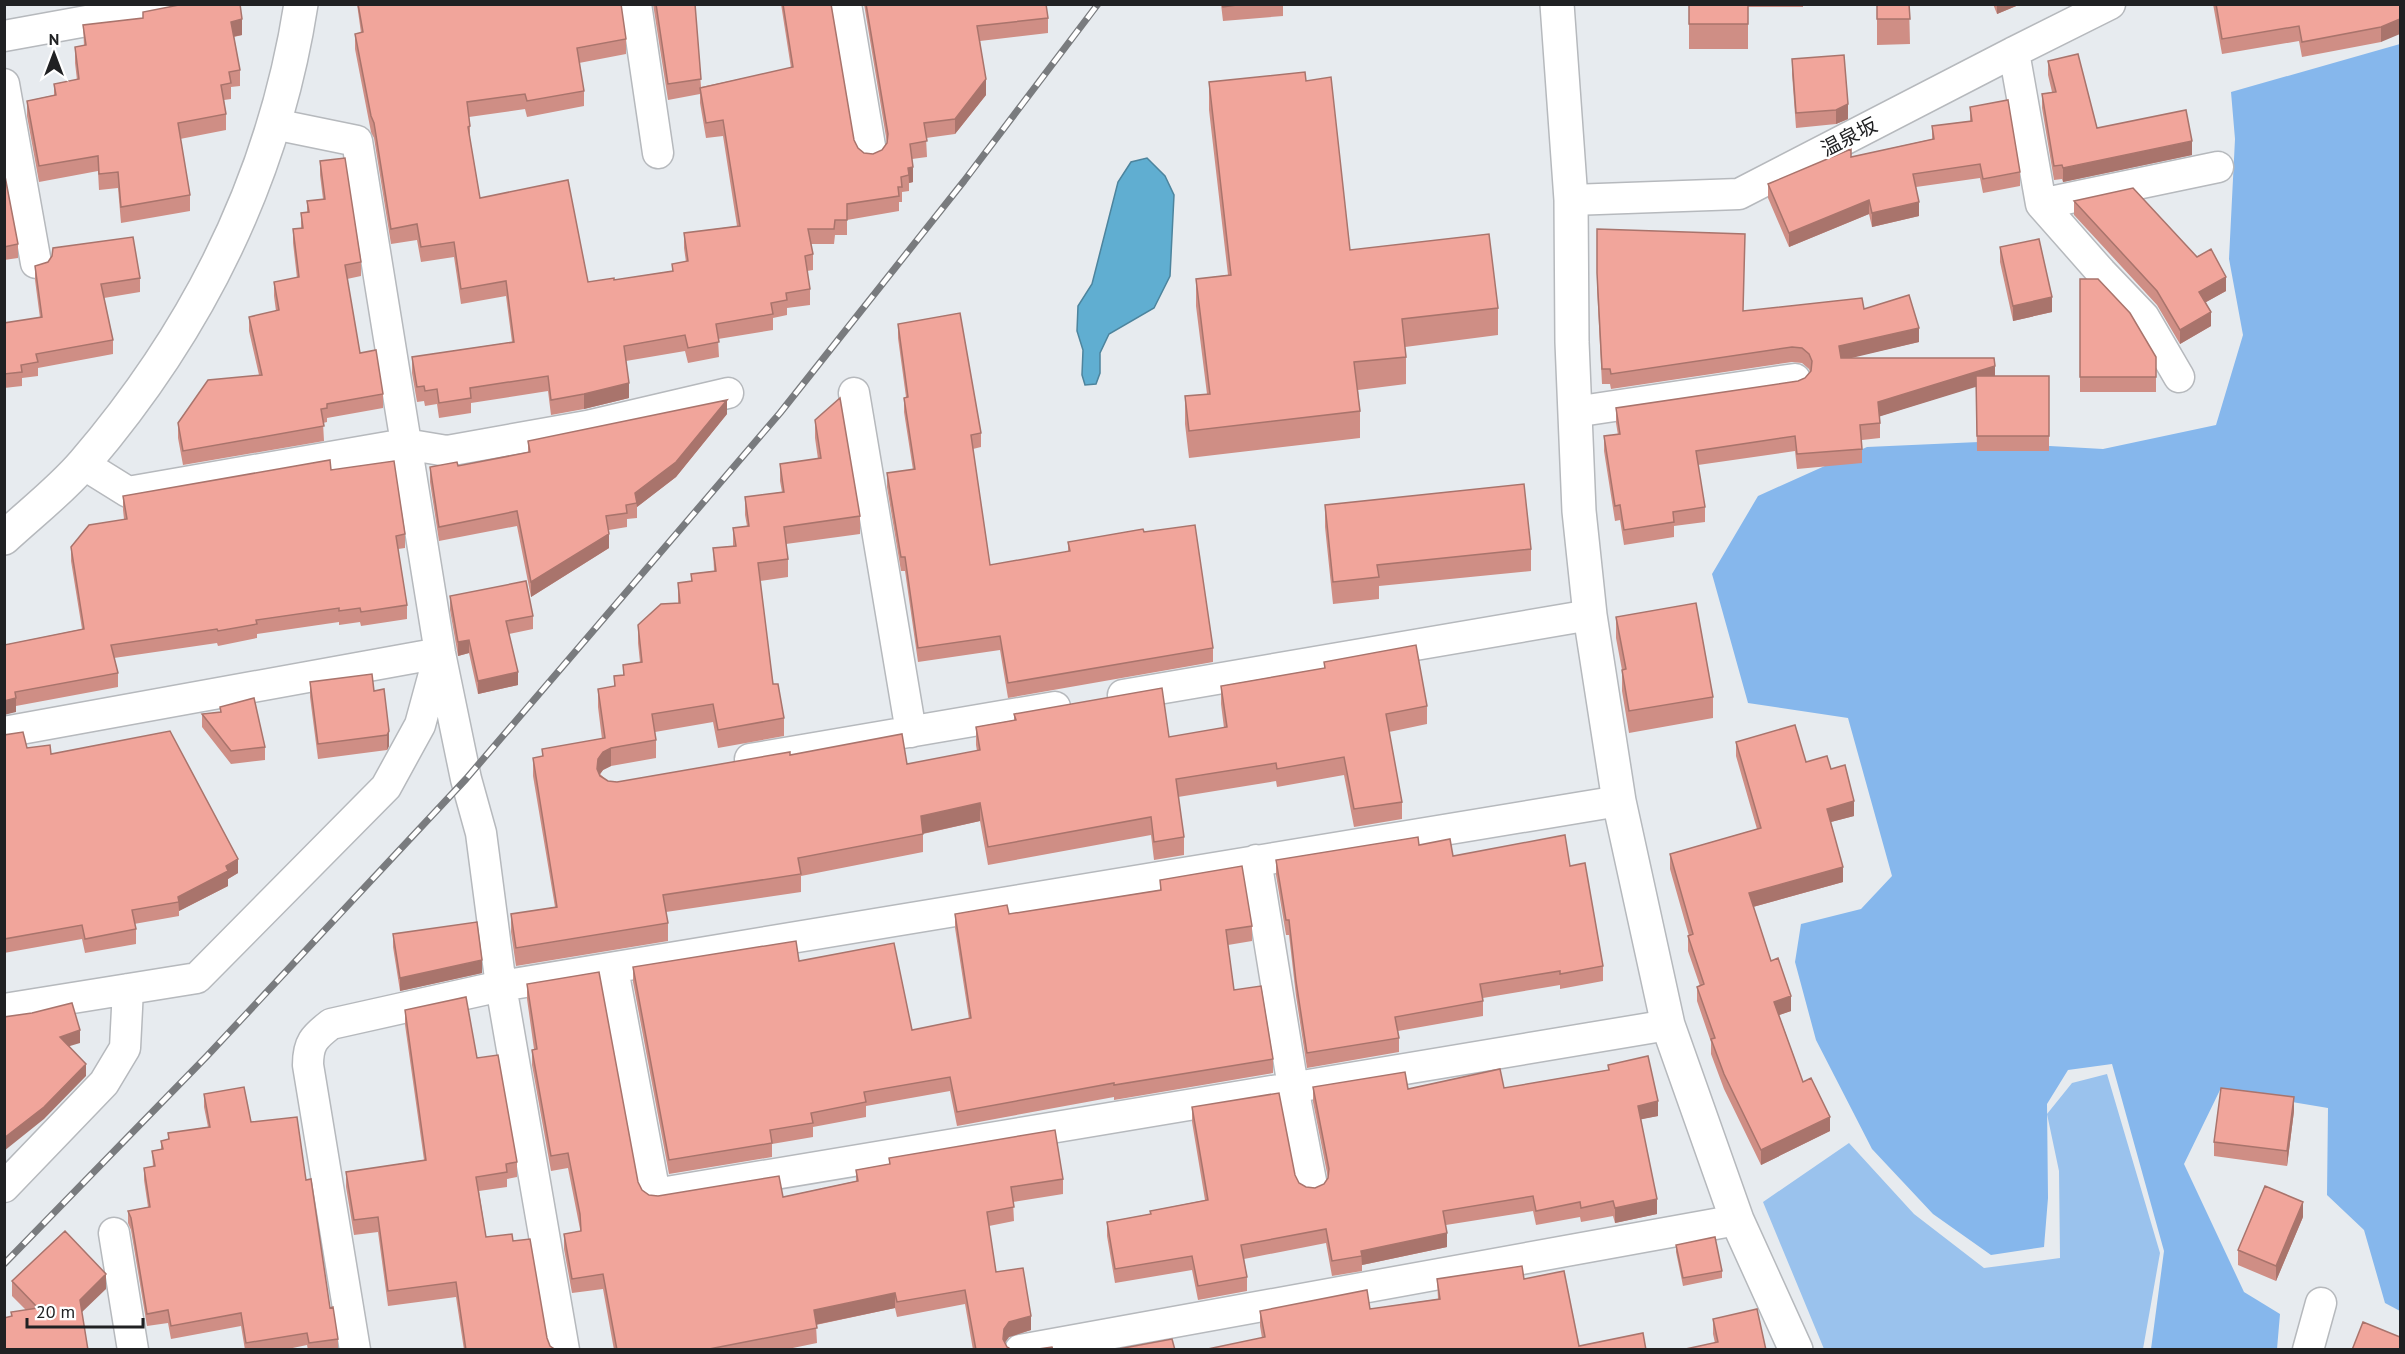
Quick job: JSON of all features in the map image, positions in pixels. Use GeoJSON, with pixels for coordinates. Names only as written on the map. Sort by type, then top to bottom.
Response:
{"type":"FeatureCollection","features":[{"type":"Feature","properties":{"kind":"street"},"geometry":{"type":"LineString","coordinates":[[4,36],[180,4]]}},
{"type":"Feature","properties":{"kind":"street"},"geometry":{"type":"LineString","coordinates":[[4,538],[83,464],[140,390],[194,310],[225,252],[253,189],[274,124],[293,53],[301,4]]}},
{"type":"Feature","properties":{"kind":"street"},"geometry":{"type":"LineString","coordinates":[[636,4],[658,153]]}},
{"type":"Feature","properties":{"kind":"street"},"geometry":{"type":"LineString","coordinates":[[846,4],[871,152]]}},
{"type":"Feature","properties":{"kind":"street"},"geometry":{"type":"LineString","coordinates":[[1557,4],[1571,200],[1574,412],[1579,511],[1590,615],[1619,801],[1668,1025],[1737,1220],[1796,1350]]}},
{"type":"Feature","properties":{"kind":"street","name":"温泉坂"},"geometry":{"type":"LineString","coordinates":[[1571,200],[1739,194],[2110,4]]}},
{"type":"Feature","properties":{"kind":"street"},"geometry":{"type":"LineString","coordinates":[[2014,52],[2041,204],[2144,317],[2179,377]]}},
{"type":"Feature","properties":{"kind":"street"},"geometry":{"type":"LineString","coordinates":[[4,84],[36,263]]}},
{"type":"Feature","properties":{"kind":"street"},"geometry":{"type":"LineString","coordinates":[[274,124],[357,141],[440,653],[466,779],[481,833],[501,986],[564,1350]]}},
{"type":"Feature","properties":{"kind":"street"},"geometry":{"type":"LineString","coordinates":[[2041,204],[2218,167]]}},
{"type":"Feature","properties":{"kind":"street"},"geometry":{"type":"LineString","coordinates":[[1574,412],[1795,378]]}},
{"type":"Feature","properties":{"kind":"street"},"geometry":{"type":"LineString","coordinates":[[83,464],[128,492],[405,444],[447,451],[587,426],[728,393]]}},
{"type":"Feature","properties":{"kind":"street"},"geometry":{"type":"LineString","coordinates":[[854,393],[911,732]]}},
{"type":"Feature","properties":{"kind":"street"},"geometry":{"type":"LineString","coordinates":[[728,763],[1590,615]]}},
{"type":"Feature","properties":{"kind":"street"},"geometry":{"type":"LineString","coordinates":[[4,732],[440,653]]}},
{"type":"Feature","properties":{"kind":"street"},"geometry":{"type":"LineString","coordinates":[[4,1009],[197,978],[386,787],[420,725],[440,653]]}},
{"type":"Feature","properties":{"kind":"street"},"geometry":{"type":"LineString","coordinates":[[355,1350],[308,1065],[308,1049],[318,1034],[331,1024],[501,986],[1619,801]]}},
{"type":"Feature","properties":{"kind":"street"},"geometry":{"type":"LineString","coordinates":[[1256,860],[1293,1087],[1312,1186]]}},
{"type":"Feature","properties":{"kind":"street"},"geometry":{"type":"LineString","coordinates":[[613,969],[655,1194],[1668,1025]]}},
{"type":"Feature","properties":{"kind":"street"},"geometry":{"type":"LineString","coordinates":[[4,1187],[104,1083],[125,1048],[128,989]]}},
{"type":"Feature","properties":{"kind":"street"},"geometry":{"type":"LineString","coordinates":[[1020,1350],[1737,1220]]}},
{"type":"Feature","properties":{"kind":"street"},"geometry":{"type":"LineString","coordinates":[[114,1233],[133,1350]]}},
{"type":"Feature","properties":{"kind":"street"},"geometry":{"type":"LineString","coordinates":[[2308,1350],[2321,1303]]}},
{"type":"Feature","properties":{"kind":"shaded area"},"geometry":{"type":"Polygon","coordinates":[[[2400,44],[2400,1311],[2385,1303],[2364,1230],[2327,1195],[2328,1108],[2220,1090],[2184,1164],[2244,1292],[2280,1314],[2277,1349],[2151,1349],[2164,1251],[2112,1064],[2068,1070],[2047,1104],[2048,1198],[2044,1247],[1991,1255],[1933,1214],[1872,1149],[1816,1040],[1795,962],[1801,924],[1861,909],[1892,876],[1848,718],[1748,703],[1712,574],[1758,496],[1867,447],[1979,442],[2103,449],[2216,425],[2243,335],[2229,259],[2235,139],[2231,92],[2400,44]]]}},
{"type":"Feature","properties":{"kind":"shaded area"},"geometry":{"type":"Polygon","coordinates":[[[1147,158],[1165,176],[1174,195],[1170,276],[1154,308],[1109,334],[1100,353],[1100,373],[1096,384],[1085,385],[1082,375],[1083,350],[1077,331],[1078,306],[1092,284],[1118,182],[1131,162],[1147,158]]]}},
{"type":"Feature","properties":{"kind":"shaded area"},"geometry":{"type":"Polygon","coordinates":[[[2107,1074],[2160,1253],[2143,1349],[1824,1349],[1763,1202],[1849,1143],[1914,1214],[1984,1268],[2060,1258],[2059,1171],[2047,1114],[2072,1083],[2107,1074]]]}},
{"type":"Feature","properties":{"kind":"building"},"geometry":{"type":"Polygon","coordinates":[[[184,4],[240,4],[242,19],[231,22],[240,70],[229,72],[231,83],[221,85],[226,114],[178,123],[190,195],[121,207],[118,172],[99,174],[98,156],[39,166],[27,101],[56,95],[54,84],[79,79],[75,47],[86,45],[83,25],[143,18],[143,12],[184,4]]]}},
{"type":"Feature","properties":{"kind":"building"},"geometry":{"type":"Polygon","coordinates":[[[358,4],[621,4],[626,39],[577,48],[584,91],[527,101],[525,94],[467,102],[470,126],[468,127],[480,198],[568,180],[588,282],[673,271],[672,264],[688,261],[684,233],[740,226],[723,120],[706,123],[700,88],[793,67],[783,4],[831,4],[854,140],[864,153],[873,154],[882,150],[887,143],[888,134],[866,4],[1046,4],[1048,18],[977,26],[986,79],[955,119],[924,123],[927,141],[910,144],[913,167],[908,168],[909,175],[901,177],[902,187],[898,187],[899,196],[847,204],[847,220],[835,220],[834,229],[808,229],[813,254],[805,256],[810,289],[786,293],[787,300],[771,303],[773,314],[716,324],[719,342],[688,348],[685,335],[624,346],[629,383],[551,400],[548,376],[470,388],[471,398],[439,403],[437,389],[425,391],[424,386],[417,387],[412,357],[514,342],[506,281],[461,289],[454,242],[421,247],[417,224],[391,229],[374,123],[355,34],[363,32],[358,4]]]}},
{"type":"Feature","properties":{"kind":"building"},"geometry":{"type":"Polygon","coordinates":[[[656,4],[695,4],[701,79],[668,84],[656,4]]]}},
{"type":"Feature","properties":{"kind":"building"},"geometry":{"type":"Polygon","coordinates":[[[1222,4],[1244,4],[1223,7],[1222,4]]]}},
{"type":"Feature","properties":{"kind":"building"},"geometry":{"type":"Polygon","coordinates":[[[1689,4],[1748,4],[1748,24],[1689,24],[1689,4]]]}},
{"type":"Feature","properties":{"kind":"building"},"geometry":{"type":"Polygon","coordinates":[[[1877,4],[1909,4],[1910,19],[1877,19],[1877,4]]]}},
{"type":"Feature","properties":{"kind":"building"},"geometry":{"type":"Polygon","coordinates":[[[2216,4],[2400,4],[2400,19],[2381,27],[2302,42],[2299,26],[2222,39],[2216,4]]]}},
{"type":"Feature","properties":{"kind":"building"},"geometry":{"type":"Polygon","coordinates":[[[2078,54],[2097,128],[2186,110],[2192,141],[2063,168],[2062,165],[2054,166],[2042,94],[2056,92],[2048,61],[2078,54]]]}},
{"type":"Feature","properties":{"kind":"building"},"geometry":{"type":"Polygon","coordinates":[[[1844,55],[1848,104],[1836,110],[1796,113],[1792,59],[1844,55]]]}},
{"type":"Feature","properties":{"kind":"building"},"geometry":{"type":"Polygon","coordinates":[[[1305,72],[1306,81],[1331,77],[1350,250],[1489,234],[1498,308],[1402,319],[1406,357],[1354,362],[1360,411],[1189,431],[1185,396],[1210,394],[1196,279],[1231,275],[1209,82],[1305,72]]]}},
{"type":"Feature","properties":{"kind":"building"},"geometry":{"type":"Polygon","coordinates":[[[2008,100],[2020,172],[1983,179],[1980,164],[1913,174],[1919,202],[1872,213],[1869,200],[1789,233],[1768,184],[1851,149],[1851,157],[1934,139],[1932,126],[1972,121],[1970,107],[2008,100]]]}},
{"type":"Feature","properties":{"kind":"building"},"geometry":{"type":"Polygon","coordinates":[[[345,158],[361,262],[345,265],[360,353],[376,350],[383,394],[327,404],[327,408],[321,409],[324,426],[183,451],[178,423],[208,380],[262,375],[249,317],[279,310],[274,282],[299,277],[293,229],[303,228],[301,213],[309,212],[307,201],[325,199],[320,161],[345,158]]]}},
{"type":"Feature","properties":{"kind":"building"},"geometry":{"type":"Polygon","coordinates":[[[4,171],[18,244],[4,247],[4,171]]]}},
{"type":"Feature","properties":{"kind":"building"},"geometry":{"type":"Polygon","coordinates":[[[2133,188],[2197,257],[2211,249],[2226,277],[2199,292],[2211,312],[2180,330],[2157,291],[2074,201],[2133,188]]]}},
{"type":"Feature","properties":{"kind":"building"},"geometry":{"type":"Polygon","coordinates":[[[1597,229],[1745,234],[1743,311],[1862,298],[1864,309],[1909,295],[1919,328],[1839,346],[1841,358],[1994,358],[1995,366],[1878,402],[1880,423],[1860,425],[1862,449],[1797,454],[1795,436],[1696,451],[1705,507],[1673,512],[1674,522],[1624,530],[1620,505],[1615,506],[1604,436],[1620,434],[1616,408],[1798,381],[1805,378],[1811,371],[1812,361],[1809,354],[1802,348],[1792,347],[1611,374],[1610,369],[1602,369],[1597,229]]]}},
{"type":"Feature","properties":{"kind":"building"},"geometry":{"type":"Polygon","coordinates":[[[133,237],[140,278],[101,284],[113,340],[36,354],[38,362],[21,365],[22,372],[4,374],[4,323],[42,317],[35,266],[48,262],[53,248],[133,237]]]}},
{"type":"Feature","properties":{"kind":"building"},"geometry":{"type":"Polygon","coordinates":[[[2039,239],[2052,297],[2013,306],[2000,247],[2039,239]]]}},
{"type":"Feature","properties":{"kind":"building"},"geometry":{"type":"Polygon","coordinates":[[[2080,279],[2098,279],[2130,313],[2156,357],[2156,377],[2080,377],[2080,279]]]}},
{"type":"Feature","properties":{"kind":"building"},"geometry":{"type":"Polygon","coordinates":[[[960,313],[981,433],[971,435],[990,565],[1070,551],[1068,542],[1143,529],[1144,532],[1195,525],[1213,648],[1008,683],[1000,636],[918,648],[905,557],[901,557],[887,473],[915,469],[904,398],[908,397],[898,324],[960,313]]]}},
{"type":"Feature","properties":{"kind":"building"},"geometry":{"type":"Polygon","coordinates":[[[1976,376],[2049,376],[2049,436],[1977,436],[1976,376]]]}},
{"type":"Feature","properties":{"kind":"building"},"geometry":{"type":"Polygon","coordinates":[[[840,398],[860,516],[784,527],[788,559],[758,563],[773,684],[778,684],[784,718],[718,730],[713,704],[652,714],[656,740],[611,748],[603,752],[598,759],[597,769],[600,776],[608,781],[617,782],[790,752],[790,755],[902,734],[907,764],[980,750],[976,727],[1016,720],[1014,714],[1162,688],[1169,737],[1227,727],[1221,686],[1325,668],[1324,662],[1416,645],[1427,706],[1386,714],[1402,802],[1354,809],[1344,757],[1277,769],[1276,763],[1176,779],[1184,837],[1154,842],[1151,817],[988,847],[980,803],[921,816],[923,834],[798,858],[801,874],[663,895],[668,923],[516,948],[511,914],[557,907],[533,758],[543,756],[542,749],[605,738],[598,689],[615,686],[614,676],[624,675],[623,665],[642,662],[638,625],[661,604],[680,603],[678,583],[692,581],[691,574],[716,571],[713,548],[736,546],[733,528],[749,526],[745,497],[784,492],[780,464],[821,458],[815,420],[840,398]]]}},
{"type":"Feature","properties":{"kind":"building"},"geometry":{"type":"Polygon","coordinates":[[[727,400],[676,462],[635,493],[637,503],[626,505],[627,513],[606,516],[609,534],[531,582],[517,511],[439,527],[430,467],[457,462],[458,466],[530,452],[528,441],[727,400]]]}},
{"type":"Feature","properties":{"kind":"building"},"geometry":{"type":"Polygon","coordinates":[[[330,460],[331,470],[394,461],[405,534],[396,536],[407,605],[361,612],[360,608],[339,611],[339,608],[256,620],[257,624],[218,631],[217,629],[111,645],[118,673],[15,692],[16,698],[4,701],[4,645],[84,629],[71,547],[89,525],[127,519],[123,496],[330,460]]]}},
{"type":"Feature","properties":{"kind":"building"},"geometry":{"type":"Polygon","coordinates":[[[1524,484],[1531,549],[1377,565],[1379,577],[1333,582],[1325,505],[1524,484]]]}},
{"type":"Feature","properties":{"kind":"building"},"geometry":{"type":"Polygon","coordinates":[[[526,581],[533,616],[506,621],[518,672],[478,681],[469,640],[458,642],[450,596],[526,581]]]}},
{"type":"Feature","properties":{"kind":"building"},"geometry":{"type":"Polygon","coordinates":[[[1696,603],[1713,697],[1629,711],[1622,670],[1626,669],[1616,617],[1696,603]]]}},
{"type":"Feature","properties":{"kind":"building"},"geometry":{"type":"Polygon","coordinates":[[[372,674],[374,691],[384,689],[389,731],[387,735],[318,744],[310,682],[372,674]]]}},
{"type":"Feature","properties":{"kind":"building"},"geometry":{"type":"Polygon","coordinates":[[[254,698],[265,747],[231,751],[202,714],[221,712],[220,707],[254,698]]]}},
{"type":"Feature","properties":{"kind":"building"},"geometry":{"type":"Polygon","coordinates":[[[1795,725],[1806,762],[1827,756],[1831,769],[1845,765],[1854,801],[1827,809],[1843,867],[1749,893],[1771,961],[1778,958],[1791,996],[1774,1002],[1803,1082],[1811,1078],[1830,1117],[1761,1150],[1724,1074],[1711,1039],[1715,1038],[1697,987],[1704,984],[1688,936],[1693,934],[1670,854],[1761,828],[1736,742],[1795,725]]]}},
{"type":"Feature","properties":{"kind":"building"},"geometry":{"type":"Polygon","coordinates":[[[170,731],[238,859],[226,866],[228,871],[178,897],[179,902],[132,910],[136,929],[85,939],[82,925],[4,939],[4,735],[23,732],[27,748],[50,745],[51,754],[170,731]]]}},
{"type":"Feature","properties":{"kind":"building"},"geometry":{"type":"Polygon","coordinates":[[[1565,835],[1570,866],[1585,863],[1603,966],[1480,984],[1483,1001],[1395,1017],[1399,1038],[1307,1053],[1289,920],[1286,920],[1276,860],[1418,837],[1419,845],[1450,839],[1453,856],[1565,835]]]}},
{"type":"Feature","properties":{"kind":"building"},"geometry":{"type":"Polygon","coordinates":[[[1242,866],[1252,926],[1226,930],[1234,990],[1261,986],[1273,1059],[1114,1085],[1114,1083],[957,1112],[950,1077],[864,1092],[866,1102],[811,1113],[813,1123],[770,1130],[772,1143],[669,1160],[633,967],[796,941],[799,961],[894,943],[912,1030],[971,1018],[955,914],[1007,905],[1009,914],[1161,890],[1160,880],[1242,866]]]}},
{"type":"Feature","properties":{"kind":"building"},"geometry":{"type":"Polygon","coordinates":[[[477,922],[482,960],[400,978],[393,934],[477,922]]]}},
{"type":"Feature","properties":{"kind":"building"},"geometry":{"type":"Polygon","coordinates":[[[599,972],[638,1182],[642,1190],[649,1195],[658,1196],[779,1176],[783,1197],[858,1181],[856,1170],[890,1164],[889,1158],[1055,1130],[1063,1179],[1011,1187],[1014,1207],[987,1212],[996,1272],[1023,1268],[1031,1316],[1009,1322],[1004,1329],[1003,1339],[1007,1347],[1012,1350],[976,1350],[965,1290],[897,1302],[895,1293],[814,1310],[817,1328],[704,1350],[617,1350],[603,1274],[572,1279],[564,1234],[581,1231],[580,1214],[568,1153],[551,1156],[532,1050],[537,1049],[527,984],[599,972]]]}},
{"type":"Feature","properties":{"kind":"building"},"geometry":{"type":"Polygon","coordinates":[[[466,997],[477,1058],[498,1055],[517,1162],[506,1164],[507,1172],[476,1177],[486,1237],[512,1234],[513,1241],[530,1239],[547,1338],[550,1346],[556,1350],[466,1350],[456,1282],[388,1291],[378,1217],[354,1220],[346,1172],[426,1160],[405,1010],[466,997]]]}},
{"type":"Feature","properties":{"kind":"building"},"geometry":{"type":"Polygon","coordinates":[[[72,1003],[80,1030],[60,1037],[86,1064],[44,1107],[4,1138],[4,1017],[72,1003]]]}},
{"type":"Feature","properties":{"kind":"building"},"geometry":{"type":"Polygon","coordinates":[[[1648,1056],[1658,1101],[1638,1106],[1657,1199],[1615,1208],[1613,1201],[1581,1208],[1580,1202],[1536,1211],[1533,1196],[1443,1211],[1447,1233],[1361,1251],[1362,1256],[1332,1261],[1326,1229],[1241,1245],[1247,1277],[1198,1286],[1192,1256],[1115,1269],[1107,1222],[1208,1200],[1192,1107],[1279,1093],[1295,1175],[1299,1183],[1315,1188],[1324,1184],[1328,1178],[1329,1169],[1313,1087],[1405,1072],[1408,1089],[1500,1069],[1504,1088],[1609,1070],[1608,1065],[1648,1056]]]}},
{"type":"Feature","properties":{"kind":"building"},"geometry":{"type":"Polygon","coordinates":[[[244,1087],[251,1122],[297,1117],[306,1180],[311,1179],[330,1308],[333,1307],[338,1339],[309,1343],[307,1333],[246,1343],[241,1313],[171,1326],[168,1310],[147,1314],[128,1211],[150,1207],[144,1168],[155,1166],[152,1151],[163,1149],[161,1141],[169,1139],[168,1133],[210,1127],[204,1094],[244,1087]]]}},
{"type":"Feature","properties":{"kind":"building"},"geometry":{"type":"Polygon","coordinates":[[[2221,1088],[2294,1097],[2287,1151],[2214,1142],[2221,1088]]]}},
{"type":"Feature","properties":{"kind":"building"},"geometry":{"type":"Polygon","coordinates":[[[2265,1186],[2303,1202],[2276,1266],[2238,1250],[2265,1186]]]}},
{"type":"Feature","properties":{"kind":"building"},"geometry":{"type":"Polygon","coordinates":[[[65,1231],[106,1274],[80,1300],[88,1350],[4,1350],[4,1318],[12,1316],[11,1312],[38,1308],[12,1281],[65,1231]]]}},
{"type":"Feature","properties":{"kind":"building"},"geometry":{"type":"Polygon","coordinates":[[[1715,1237],[1722,1271],[1683,1278],[1676,1245],[1715,1237]]]}},
{"type":"Feature","properties":{"kind":"building"},"geometry":{"type":"Polygon","coordinates":[[[1522,1266],[1524,1279],[1564,1271],[1579,1346],[1643,1333],[1646,1350],[1203,1350],[1265,1337],[1260,1311],[1367,1290],[1370,1309],[1440,1299],[1437,1279],[1522,1266]]]}},
{"type":"Feature","properties":{"kind":"building"},"geometry":{"type":"Polygon","coordinates":[[[1757,1309],[1766,1350],[1681,1350],[1718,1342],[1713,1319],[1757,1309]]]}},
{"type":"Feature","properties":{"kind":"building"},"geometry":{"type":"Polygon","coordinates":[[[2363,1322],[2400,1337],[2400,1350],[2352,1350],[2363,1322]]]}},
{"type":"Feature","properties":{"kind":"building"},"geometry":{"type":"Polygon","coordinates":[[[1172,1339],[1175,1350],[1113,1350],[1172,1339]]]}},
{"type":"Feature","properties":{"kind":"building"},"geometry":{"type":"Polygon","coordinates":[[[1052,1347],[1053,1350],[1031,1350],[1052,1347]]]}},
{"type":"Feature","properties":{"kind":"railway"},"geometry":{"type":"LineString","coordinates":[[4,1264],[207,1056],[466,779],[780,413],[964,181],[1098,4]]}}]}
